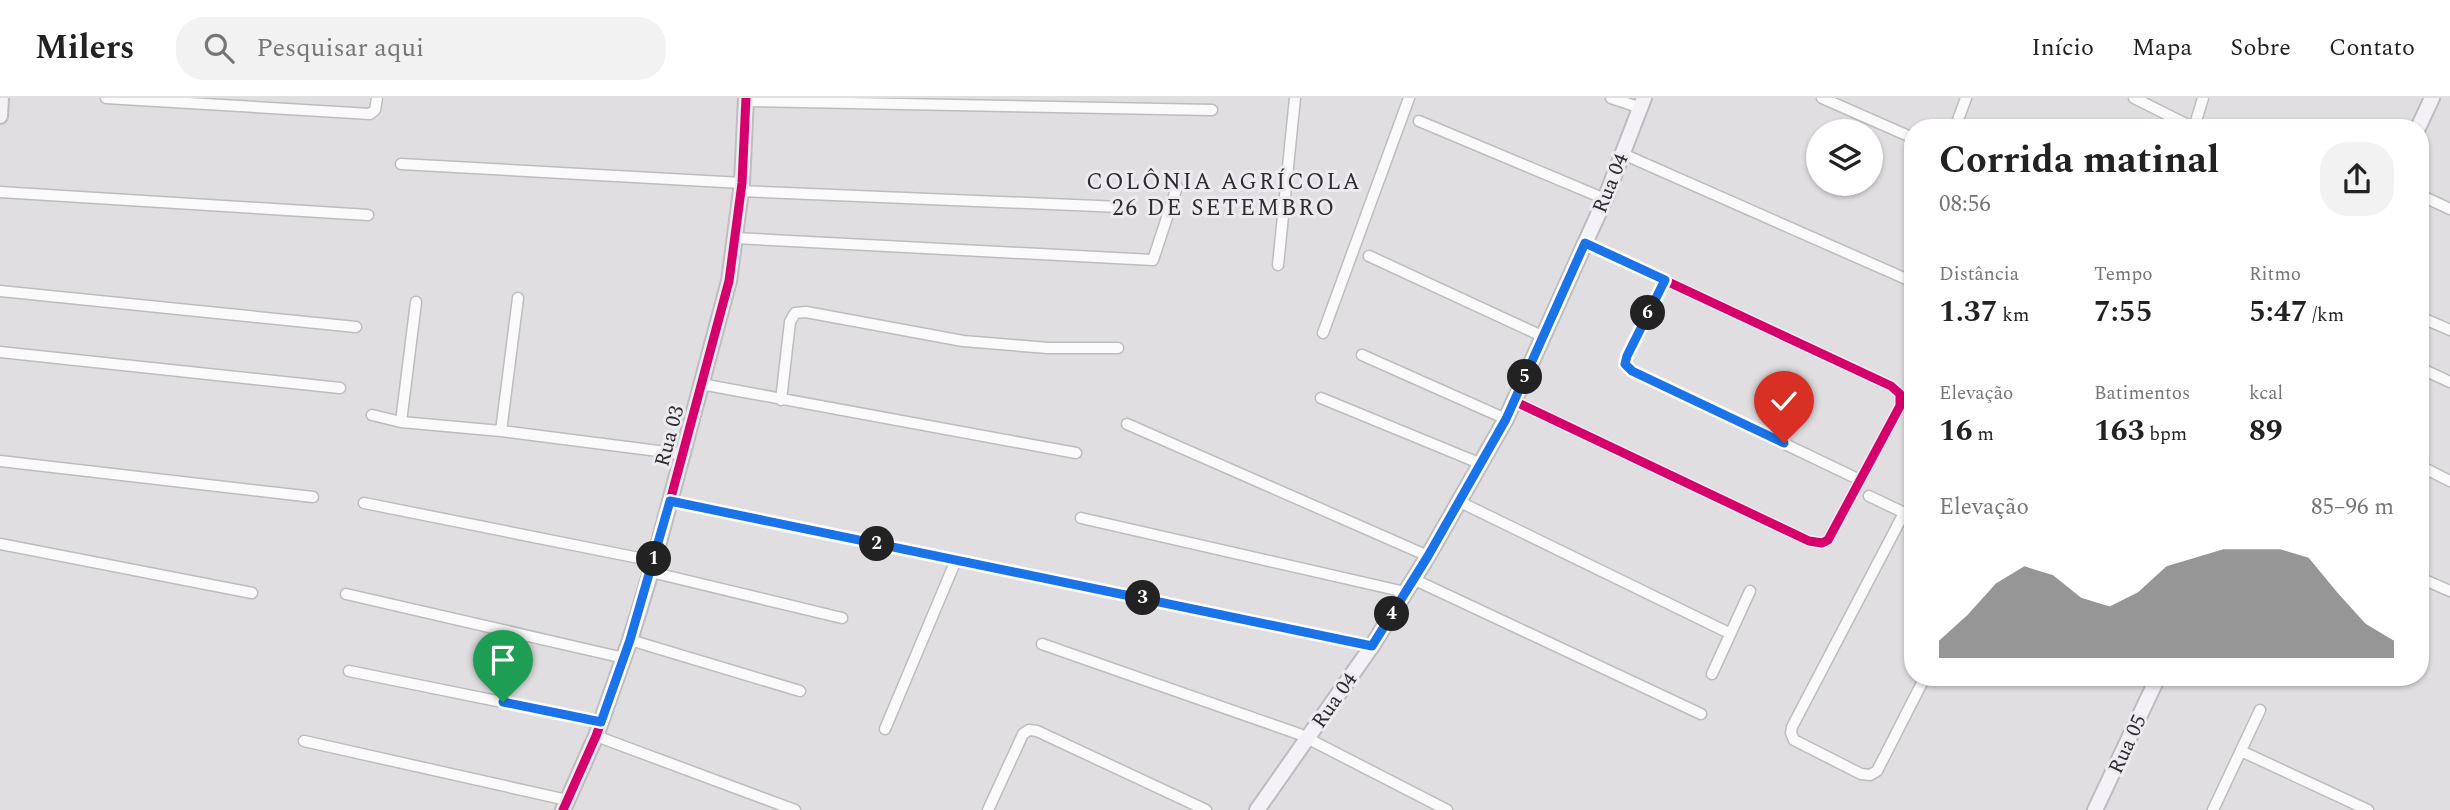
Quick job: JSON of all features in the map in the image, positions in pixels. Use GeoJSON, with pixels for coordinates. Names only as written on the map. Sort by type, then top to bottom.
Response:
{"type":"FeatureCollection","features":[{"type":"Feature","properties":{"kind":"street"},"geometry":{"type":"LineString","coordinates":[[0,116],[1,98]]}},
{"type":"Feature","properties":{"kind":"street"},"geometry":{"type":"LineString","coordinates":[[106,98],[370,114],[375,110],[377,98]]}},
{"type":"Feature","properties":{"kind":"street"},"geometry":{"type":"LineString","coordinates":[[313,110],[316,98]]}},
{"type":"Feature","properties":{"kind":"street"},"geometry":{"type":"LineString","coordinates":[[1278,265],[1295,98]]}},
{"type":"Feature","properties":{"kind":"street"},"geometry":{"type":"LineString","coordinates":[[1324,333],[1409,98]]}},
{"type":"Feature","properties":{"kind":"street"},"geometry":{"type":"LineString","coordinates":[[1611,98],[1643,103]]}},
{"type":"Feature","properties":{"kind":"street"},"geometry":{"type":"LineString","coordinates":[[1822,98],[1904,134]]}},
{"type":"Feature","properties":{"kind":"street"},"geometry":{"type":"LineString","coordinates":[[1958,119],[1966,98]]}},
{"type":"Feature","properties":{"kind":"street"},"geometry":{"type":"LineString","coordinates":[[2134,98],[2176,119]]}},
{"type":"Feature","properties":{"kind":"street"},"geometry":{"type":"LineString","coordinates":[[2197,119],[2203,98]]}},
{"type":"Feature","properties":{"kind":"street"},"geometry":{"type":"LineString","coordinates":[[2422,119],[2432,98]]}},
{"type":"Feature","properties":{"kind":"street"},"geometry":{"type":"LineString","coordinates":[[746,99],[1212,110]]}},
{"type":"Feature","properties":{"kind":"street","name":"Rua 03"},"geometry":{"type":"LineString","coordinates":[[565,805],[598,729],[630,640],[729,281],[741,187],[746,99]]}},
{"type":"Feature","properties":{"kind":"street","name":"Rua 04"},"geometry":{"type":"LineString","coordinates":[[1257,810],[1372,646],[1428,556],[1506,419],[1605,199],[1643,103]]}},
{"type":"Feature","properties":{"kind":"street"},"geometry":{"type":"LineString","coordinates":[[1419,121],[1605,199]]}},
{"type":"Feature","properties":{"kind":"street"},"geometry":{"type":"LineString","coordinates":[[1623,154],[1904,278]]}},
{"type":"Feature","properties":{"kind":"street"},"geometry":{"type":"LineString","coordinates":[[401,164],[741,187],[1121,208]]}},
{"type":"Feature","properties":{"kind":"street"},"geometry":{"type":"LineString","coordinates":[[734,238],[1153,260],[1177,187]]}},
{"type":"Feature","properties":{"kind":"street"},"geometry":{"type":"LineString","coordinates":[[0,192],[368,215]]}},
{"type":"Feature","properties":{"kind":"street"},"geometry":{"type":"LineString","coordinates":[[2429,199],[2450,209]]}},
{"type":"Feature","properties":{"kind":"street"},"geometry":{"type":"LineString","coordinates":[[1514,401],[1809,541],[1822,543],[1828,540],[1900,405],[1900,394],[1891,386],[1585,243]]}},
{"type":"Feature","properties":{"kind":"street"},"geometry":{"type":"LineString","coordinates":[[1369,256],[1544,337]]}},
{"type":"Feature","properties":{"kind":"street"},"geometry":{"type":"LineString","coordinates":[[1665,280],[1625,364],[1632,371],[1860,480]]}},
{"type":"Feature","properties":{"kind":"street"},"geometry":{"type":"LineString","coordinates":[[0,292],[356,327]]}},
{"type":"Feature","properties":{"kind":"street"},"geometry":{"type":"LineString","coordinates":[[501,431],[518,298]]}},
{"type":"Feature","properties":{"kind":"street"},"geometry":{"type":"LineString","coordinates":[[401,422],[416,302]]}},
{"type":"Feature","properties":{"kind":"street"},"geometry":{"type":"LineString","coordinates":[[781,400],[789,322],[796,313],[806,312],[963,341],[1048,348],[1118,348]]}},
{"type":"Feature","properties":{"kind":"street"},"geometry":{"type":"LineString","coordinates":[[2429,321],[2450,330]]}},
{"type":"Feature","properties":{"kind":"street"},"geometry":{"type":"LineString","coordinates":[[0,352],[340,388]]}},
{"type":"Feature","properties":{"kind":"street"},"geometry":{"type":"LineString","coordinates":[[1362,355],[1506,419]]}},
{"type":"Feature","properties":{"kind":"street"},"geometry":{"type":"LineString","coordinates":[[2429,372],[2450,382]]}},
{"type":"Feature","properties":{"kind":"street"},"geometry":{"type":"LineString","coordinates":[[701,384],[1076,453]]}},
{"type":"Feature","properties":{"kind":"street"},"geometry":{"type":"LineString","coordinates":[[1321,398],[1479,464]]}},
{"type":"Feature","properties":{"kind":"street"},"geometry":{"type":"LineString","coordinates":[[372,415],[401,422],[501,431],[682,454]]}},
{"type":"Feature","properties":{"kind":"street"},"geometry":{"type":"LineString","coordinates":[[1127,424],[1428,556]]}},
{"type":"Feature","properties":{"kind":"street"},"geometry":{"type":"LineString","coordinates":[[0,461],[313,496]]}},
{"type":"Feature","properties":{"kind":"street"},"geometry":{"type":"LineString","coordinates":[[2429,470],[2450,481]]}},
{"type":"Feature","properties":{"kind":"street"},"geometry":{"type":"LineString","coordinates":[[1869,496],[1904,513]]}},
{"type":"Feature","properties":{"kind":"street"},"geometry":{"type":"LineString","coordinates":[[670,501],[1372,646]]}},
{"type":"Feature","properties":{"kind":"street"},"geometry":{"type":"LineString","coordinates":[[1458,501],[1729,632]]}},
{"type":"Feature","properties":{"kind":"street"},"geometry":{"type":"LineString","coordinates":[[364,503],[652,566],[842,618]]}},
{"type":"Feature","properties":{"kind":"street"},"geometry":{"type":"LineString","coordinates":[[1081,518],[1409,586],[1701,714]]}},
{"type":"Feature","properties":{"kind":"street"},"geometry":{"type":"LineString","coordinates":[[1904,522],[1791,733],[1794,740],[1805,746],[1861,774],[1870,775],[1877,771],[1920,686]]}},
{"type":"Feature","properties":{"kind":"street"},"geometry":{"type":"LineString","coordinates":[[0,544],[252,593]]}},
{"type":"Feature","properties":{"kind":"street"},"geometry":{"type":"LineString","coordinates":[[885,729],[956,560]]}},
{"type":"Feature","properties":{"kind":"street"},"geometry":{"type":"LineString","coordinates":[[2429,582],[2450,592]]}},
{"type":"Feature","properties":{"kind":"street"},"geometry":{"type":"LineString","coordinates":[[1712,674],[1750,591]]}},
{"type":"Feature","properties":{"kind":"street"},"geometry":{"type":"LineString","coordinates":[[346,594],[624,658]]}},
{"type":"Feature","properties":{"kind":"street"},"geometry":{"type":"LineString","coordinates":[[630,640],[800,691]]}},
{"type":"Feature","properties":{"kind":"street"},"geometry":{"type":"LineString","coordinates":[[1042,644],[1299,734],[1447,810]]}},
{"type":"Feature","properties":{"kind":"street"},"geometry":{"type":"LineString","coordinates":[[349,671],[598,729],[795,810]]}},
{"type":"Feature","properties":{"kind":"street","name":"Rua 05"},"geometry":{"type":"LineString","coordinates":[[2095,810],[2154,686]]}},
{"type":"Feature","properties":{"kind":"street"},"geometry":{"type":"LineString","coordinates":[[2213,810],[2260,710]]}},
{"type":"Feature","properties":{"kind":"street"},"geometry":{"type":"LineString","coordinates":[[988,810],[1023,734],[1029,730],[1037,731],[1206,810]]}},
{"type":"Feature","properties":{"kind":"street"},"geometry":{"type":"LineString","coordinates":[[304,741],[565,805]]}},
{"type":"Feature","properties":{"kind":"street"},"geometry":{"type":"LineString","coordinates":[[2241,751],[2368,810]]}},
{"type":"Feature","properties":{"kind":"cycle path"},"geometry":{"type":"LineString","coordinates":[[563,810],[596,736],[630,640],[651,572],[729,281],[742,183],[746,98]]}},
{"type":"Feature","properties":{"kind":"cycle path"},"geometry":{"type":"LineString","coordinates":[[1514,401],[1809,541],[1822,543],[1828,540],[1900,406],[1900,394],[1891,386],[1585,243]]}},
{"type":"Feature","properties":{"kind":"cycle path"},"geometry":{"type":"LineString","coordinates":[[670,501],[1372,646]]}},
{"type":"Feature","properties":{"kind":"district","name":"COLÔNIA AGRÍCOLA 26 DE SETEMBRO"},"geometry":{"type":"Point","coordinates":[1224,194]}},
{"type":"Feature","properties":{"kind":"route"},"geometry":{"type":"LineString","coordinates":[[503,702],[601,722],[630,640],[670,501],[1372,646],[1428,556],[1506,419],[1585,243],[1665,280],[1625,364],[1632,371],[1784,443]]}}]}
